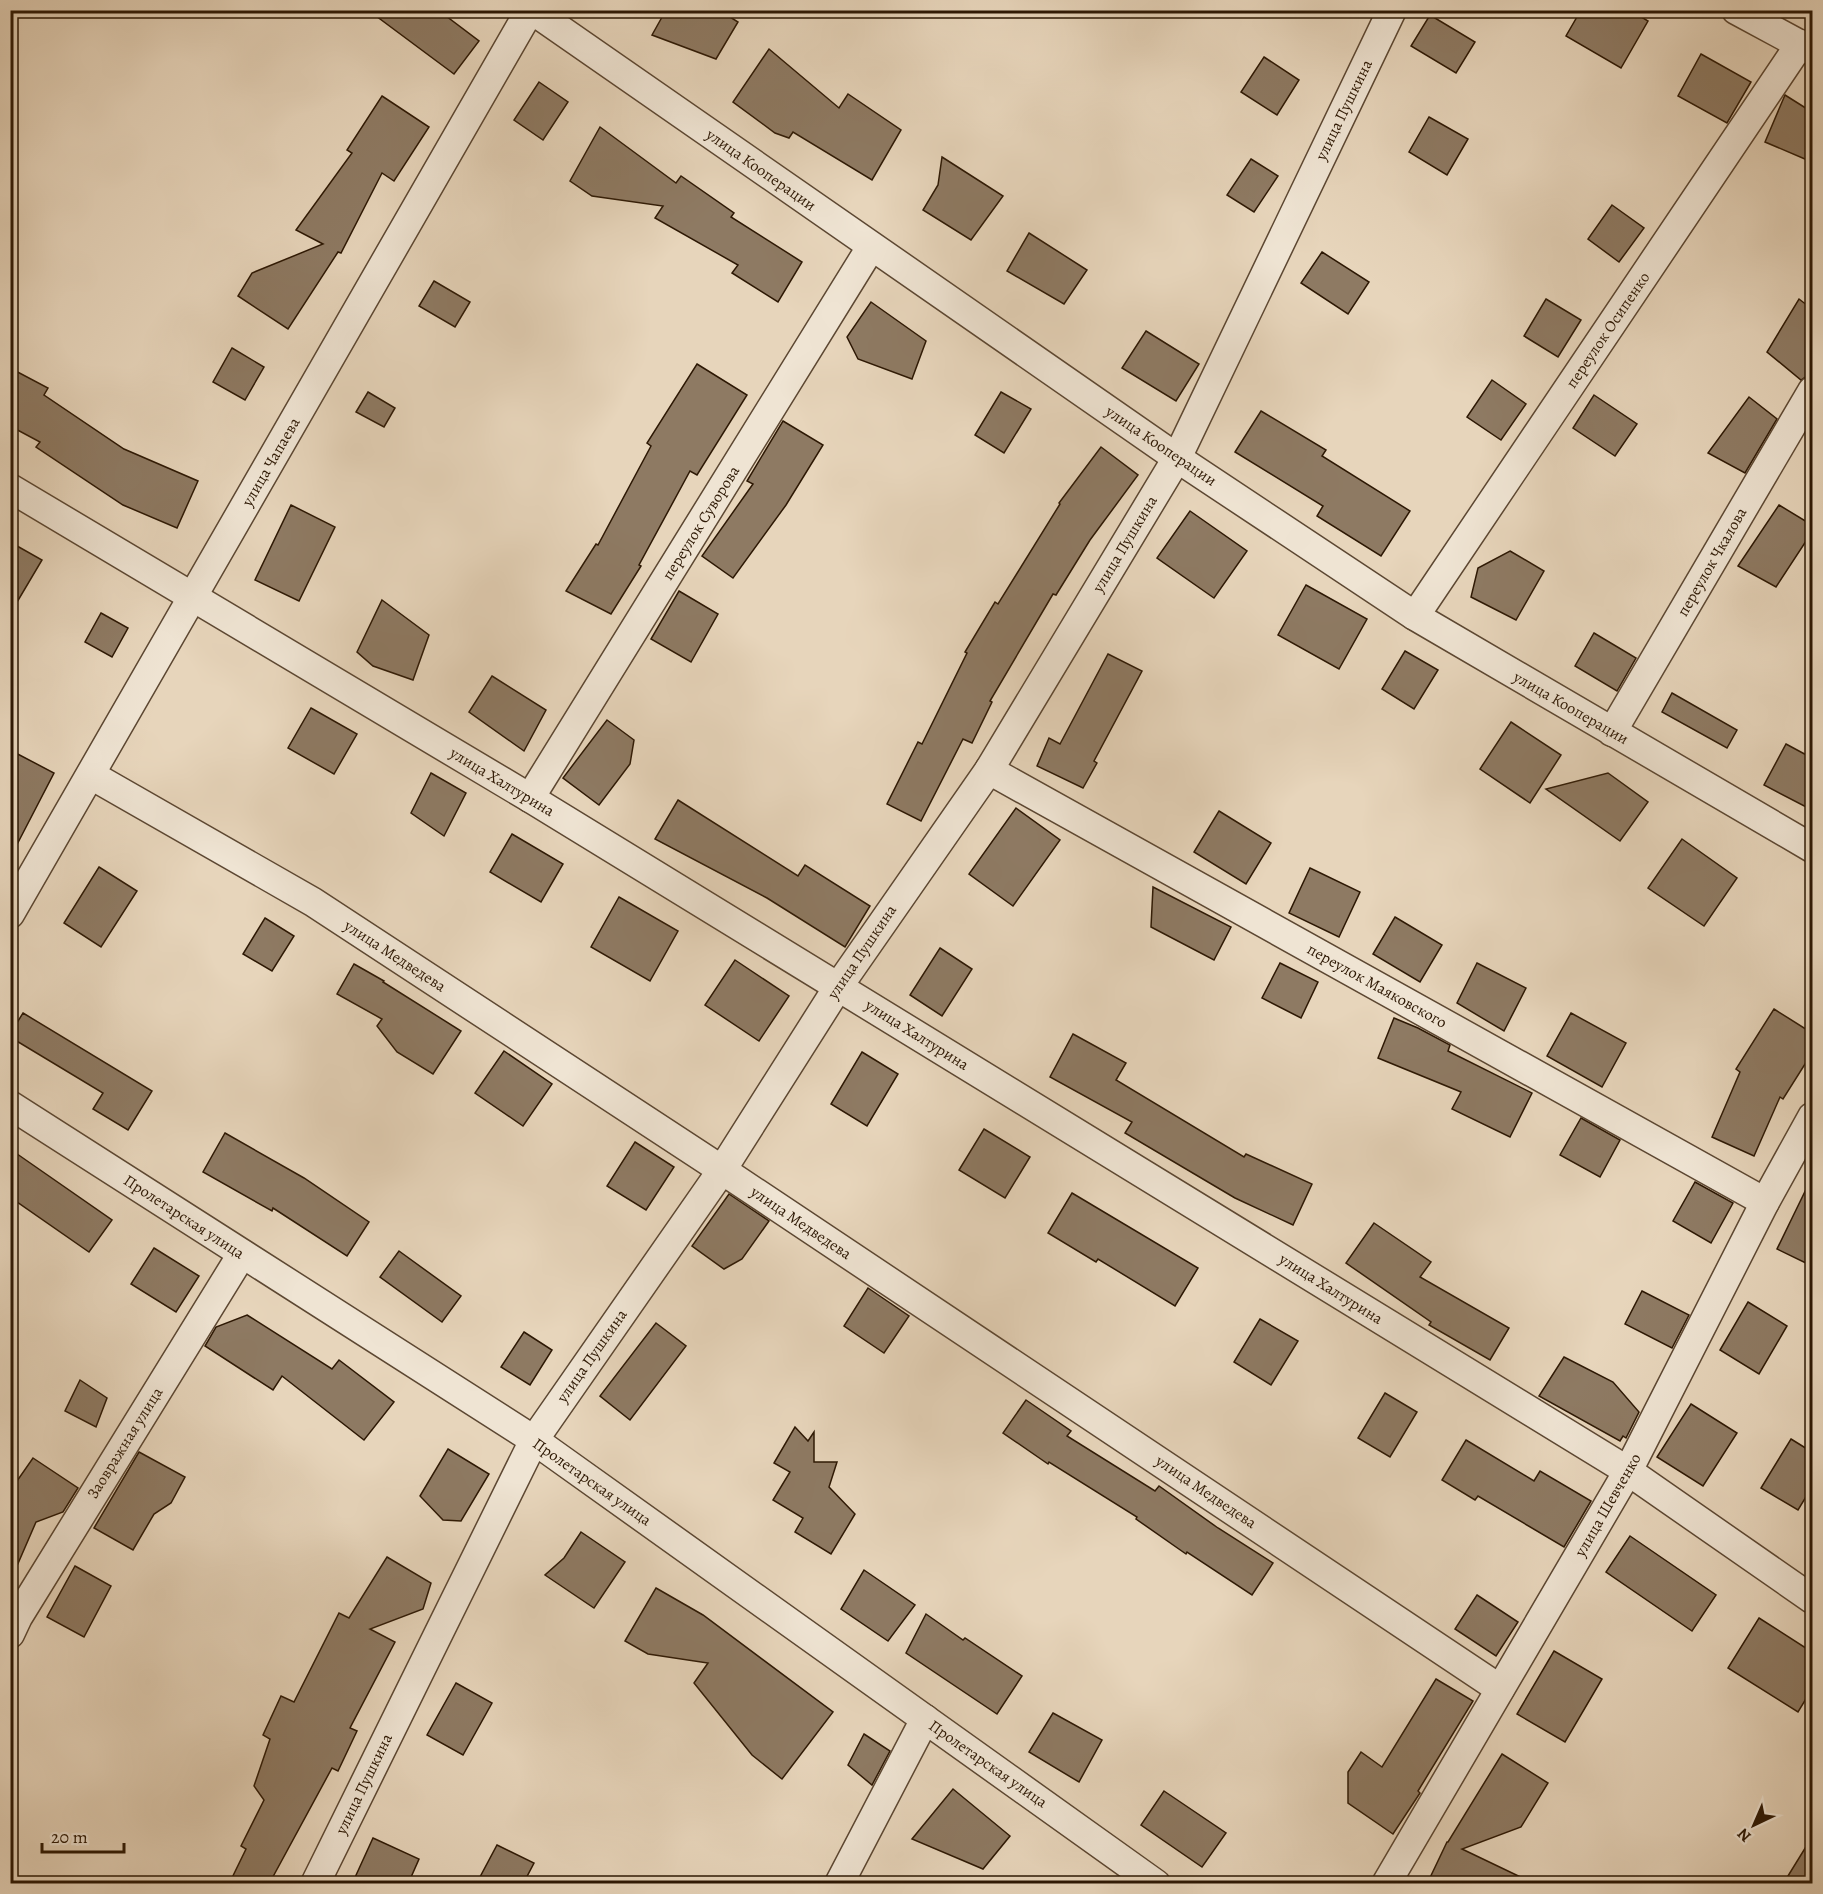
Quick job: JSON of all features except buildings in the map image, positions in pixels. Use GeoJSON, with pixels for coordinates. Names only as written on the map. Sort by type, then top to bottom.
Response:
{"type":"FeatureCollection","features":[{"type":"Feature","properties":{"kind":"street","name":"улица Кооперации"},"geometry":{"type":"LineString","coordinates":[[531,10],[1177,458],[1415,616],[1812,848]]}},
{"type":"Feature","properties":{"kind":"street","name":"улица Чапаева"},"geometry":{"type":"LineString","coordinates":[[10,914],[19,879],[91,775],[531,10]]}},
{"type":"Feature","properties":{"kind":"street","name":"улица Пушкина"},"geometry":{"type":"LineString","coordinates":[[315,1884],[534,1440],[722,1170],[838,987],[989,770],[1177,458],[1392,10]]}},
{"type":"Feature","properties":{"kind":"street"},"geometry":{"type":"LineString","coordinates":[[1736,10],[1806,47]]}},
{"type":"Feature","properties":{"kind":"street","name":"переулок Осипенко"},"geometry":{"type":"LineString","coordinates":[[1415,616],[1806,47]]}},
{"type":"Feature","properties":{"kind":"street","name":"переулок Суворова"},"geometry":{"type":"LineString","coordinates":[[530,798],[871,247]]}},
{"type":"Feature","properties":{"kind":"street","name":"переулок Чкалова"},"geometry":{"type":"LineString","coordinates":[[1612,732],[1812,391]]}},
{"type":"Feature","properties":{"kind":"street","name":"улица Халтурина"},"geometry":{"type":"LineString","coordinates":[[10,488],[530,798],[1628,1471],[1812,1599]]}},
{"type":"Feature","properties":{"kind":"street","name":"переулок Маяковского"},"geometry":{"type":"LineString","coordinates":[[989,770],[1765,1202]]}},
{"type":"Feature","properties":{"kind":"street","name":"улица Медведева"},"geometry":{"type":"LineString","coordinates":[[91,775],[313,902],[722,1170],[1500,1689]]}},
{"type":"Feature","properties":{"kind":"street","name":"Пролетарская улица"},"geometry":{"type":"LineString","coordinates":[[10,1106],[534,1440],[1156,1884]]}},
{"type":"Feature","properties":{"kind":"street","name":"улица Шевченко"},"geometry":{"type":"LineString","coordinates":[[1386,1884],[1628,1471],[1765,1202],[1812,1117]]}},
{"type":"Feature","properties":{"kind":"street","name":"Заовражная улица"},"geometry":{"type":"LineString","coordinates":[[10,1634],[18,1617],[242,1254]]}},
{"type":"Feature","properties":{"kind":"street"},"geometry":{"type":"LineString","coordinates":[[839,1884],[925,1719]]}}]}
